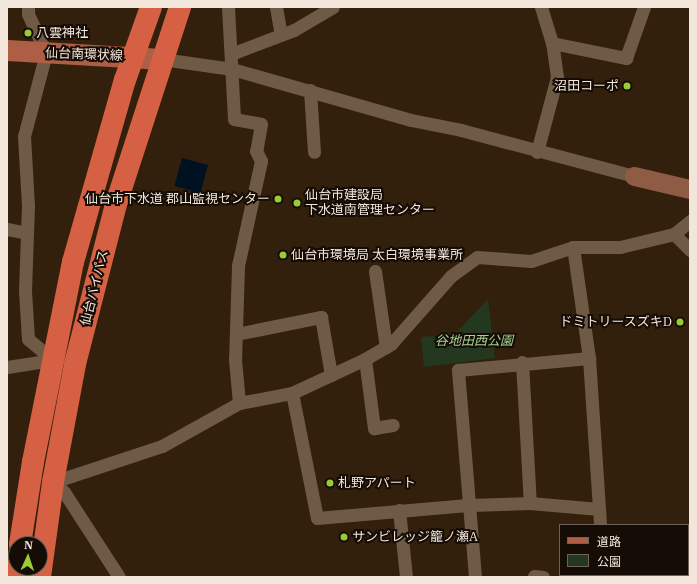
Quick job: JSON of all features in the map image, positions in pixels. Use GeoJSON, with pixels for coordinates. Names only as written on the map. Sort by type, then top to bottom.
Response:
{"type":"FeatureCollection","features":[{"type":"Feature","properties":{"kind":"highway","name":"仙台バイパス"},"geometry":{"type":"LineString","coordinates":[[21,536],[53,360],[77,247],[132,56],[151,7]]}},
{"type":"Feature","properties":{"kind":"highway","name":"仙台バイパス"},"geometry":{"type":"LineString","coordinates":[[40,577],[53,482],[75,364],[113,217],[162,59],[180,7]]}},
{"type":"Feature","properties":{"kind":"main road","name":"仙台南環状線"},"geometry":{"type":"LineString","coordinates":[[7,50],[132,56],[162,59]]}},
{"type":"Feature","properties":{"kind":"street"},"geometry":{"type":"LineString","coordinates":[[28,7],[28,14],[46,53],[24,136],[28,205],[25,291],[28,339],[53,360]]}},
{"type":"Feature","properties":{"kind":"street"},"geometry":{"type":"LineString","coordinates":[[228,7],[234,119],[261,124],[256,151],[261,161],[238,266],[235,360],[239,403]]}},
{"type":"Feature","properties":{"kind":"street"},"geometry":{"type":"LineString","coordinates":[[276,7],[281,35]]}},
{"type":"Feature","properties":{"kind":"street"},"geometry":{"type":"LineString","coordinates":[[231,54],[294,30],[333,7]]}},
{"type":"Feature","properties":{"kind":"street"},"geometry":{"type":"LineString","coordinates":[[537,152],[557,77],[552,43],[541,7]]}},
{"type":"Feature","properties":{"kind":"street"},"geometry":{"type":"LineString","coordinates":[[552,43],[626,58],[644,7]]}},
{"type":"Feature","properties":{"kind":"street"},"geometry":{"type":"LineString","coordinates":[[162,59],[232,69],[537,152],[690,189]]}},
{"type":"Feature","properties":{"kind":"street"},"geometry":{"type":"LineString","coordinates":[[310,90],[314,152]]}},
{"type":"Feature","properties":{"kind":"street"},"geometry":{"type":"LineString","coordinates":[[118,577],[64,492],[53,482],[162,446],[239,403],[292,393],[365,359],[386,347],[424,310],[451,276],[477,257],[531,261],[573,247],[617,247],[674,234],[690,221]]}},
{"type":"Feature","properties":{"kind":"street"},"geometry":{"type":"LineString","coordinates":[[7,229],[27,233]]}},
{"type":"Feature","properties":{"kind":"street"},"geometry":{"type":"LineString","coordinates":[[674,234],[690,250]]}},
{"type":"Feature","properties":{"kind":"street"},"geometry":{"type":"LineString","coordinates":[[573,247],[589,358],[600,524]]}},
{"type":"Feature","properties":{"kind":"street"},"geometry":{"type":"LineString","coordinates":[[375,271],[386,347]]}},
{"type":"Feature","properties":{"kind":"street"},"geometry":{"type":"LineString","coordinates":[[236,334],[321,317],[331,375]]}},
{"type":"Feature","properties":{"kind":"street"},"geometry":{"type":"LineString","coordinates":[[475,577],[458,370],[522,362],[589,358]]}},
{"type":"Feature","properties":{"kind":"street"},"geometry":{"type":"LineString","coordinates":[[365,359],[374,428],[394,425]]}},
{"type":"Feature","properties":{"kind":"street"},"geometry":{"type":"LineString","coordinates":[[7,367],[53,360]]}},
{"type":"Feature","properties":{"kind":"street"},"geometry":{"type":"LineString","coordinates":[[522,362],[530,503]]}},
{"type":"Feature","properties":{"kind":"street"},"geometry":{"type":"LineString","coordinates":[[292,393],[317,518],[470,505],[530,503],[599,509]]}},
{"type":"Feature","properties":{"kind":"street"},"geometry":{"type":"LineString","coordinates":[[399,510],[406,577]]}},
{"type":"Feature","properties":{"kind":"green space","name":"谷地田西公園"},"geometry":{"type":"Polygon","coordinates":[[[488,299],[495,358],[424,367],[421,337],[455,334],[488,299]]]}},
{"type":"Feature","properties":{"kind":"water"},"geometry":{"type":"Polygon","coordinates":[[[182,158],[208,165],[201,193],[174,186],[182,158]]]}},
{"type":"Feature","properties":{"kind":"place","name":"八雲神社"},"geometry":{"type":"Point","coordinates":[28,33]}},
{"type":"Feature","properties":{"kind":"place","name":"沼田コーポ"},"geometry":{"type":"Point","coordinates":[627,86]}},
{"type":"Feature","properties":{"kind":"place","name":"仙台市下水道 郡山監視センター"},"geometry":{"type":"Point","coordinates":[278,199]}},
{"type":"Feature","properties":{"kind":"place","name":"仙台市建設局 下水道南管理センター"},"geometry":{"type":"Point","coordinates":[297,203]}},
{"type":"Feature","properties":{"kind":"place","name":"仙台市環境局 太白環境事業所"},"geometry":{"type":"Point","coordinates":[283,255]}},
{"type":"Feature","properties":{"kind":"place","name":"ドミトリースズキD"},"geometry":{"type":"Point","coordinates":[680,322]}},
{"type":"Feature","properties":{"kind":"place","name":"札野アパート"},"geometry":{"type":"Point","coordinates":[330,483]}},
{"type":"Feature","properties":{"kind":"place","name":"サンビレッジ籠ノ瀬A"},"geometry":{"type":"Point","coordinates":[344,537]}}]}
